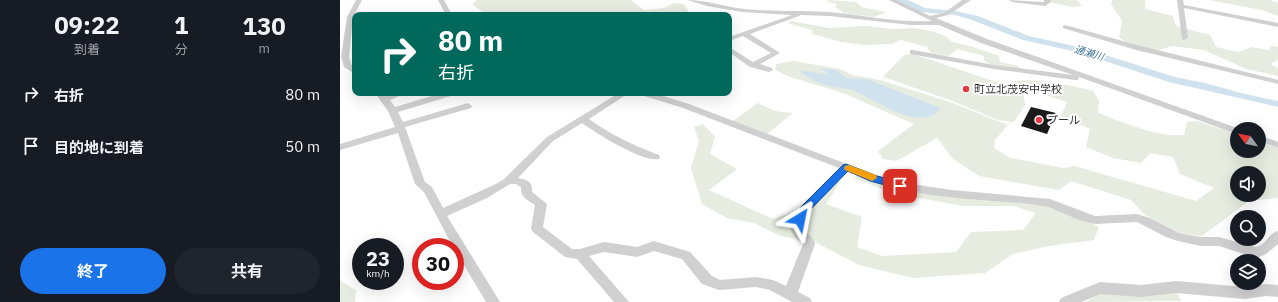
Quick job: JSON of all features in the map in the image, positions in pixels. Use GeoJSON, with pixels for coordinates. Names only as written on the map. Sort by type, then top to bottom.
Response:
{"type":"FeatureCollection","features":[{"type":"Feature","properties":{"kind":"street"},"geometry":{"type":"LineString","coordinates":[[353,12],[359,0]]}},
{"type":"Feature","properties":{"kind":"street"},"geometry":{"type":"LineString","coordinates":[[440,0],[447,12]]}},
{"type":"Feature","properties":{"kind":"street"},"geometry":{"type":"LineString","coordinates":[[690,0],[751,11],[830,14],[882,20],[928,23],[939,22]]}},
{"type":"Feature","properties":{"kind":"street"},"geometry":{"type":"LineString","coordinates":[[892,0],[984,41],[1230,129]]}},
{"type":"Feature","properties":{"kind":"street"},"geometry":{"type":"LineString","coordinates":[[930,18],[948,12],[963,1],[968,0]]}},
{"type":"Feature","properties":{"kind":"street"},"geometry":{"type":"LineString","coordinates":[[1012,0],[1045,4],[1048,2],[1046,0]]}},
{"type":"Feature","properties":{"kind":"street"},"geometry":{"type":"LineString","coordinates":[[1184,38],[1181,3],[1278,24]]}},
{"type":"Feature","properties":{"kind":"street"},"geometry":{"type":"LineString","coordinates":[[352,13],[350,17],[345,57],[347,65],[352,69]]}},
{"type":"Feature","properties":{"kind":"street"},"geometry":{"type":"LineString","coordinates":[[732,38],[800,13]]}},
{"type":"Feature","properties":{"kind":"street"},"geometry":{"type":"LineString","coordinates":[[1065,27],[1139,48],[1278,82]]}},
{"type":"Feature","properties":{"kind":"street"},"geometry":{"type":"LineString","coordinates":[[743,33],[776,53],[753,65]]}},
{"type":"Feature","properties":{"kind":"street"},"geometry":{"type":"LineString","coordinates":[[732,51],[753,65],[769,70]]}},
{"type":"Feature","properties":{"kind":"street"},"geometry":{"type":"LineString","coordinates":[[913,52],[1014,70],[1076,78],[1084,77]]}},
{"type":"Feature","properties":{"kind":"street"},"geometry":{"type":"LineString","coordinates":[[345,57],[352,56]]}},
{"type":"Feature","properties":{"kind":"street"},"geometry":{"type":"LineString","coordinates":[[382,96],[392,111],[400,128],[420,184],[428,190],[440,214],[493,302]]}},
{"type":"Feature","properties":{"kind":"street"},"geometry":{"type":"LineString","coordinates":[[392,111],[441,96]]}},
{"type":"Feature","properties":{"kind":"street"},"geometry":{"type":"LineString","coordinates":[[440,214],[485,195],[508,181],[550,139],[620,96]]}},
{"type":"Feature","properties":{"kind":"street"},"geometry":{"type":"LineString","coordinates":[[654,96],[686,106],[874,178],[900,186],[977,197],[1021,198],[1051,203],[1066,208],[1086,218],[1096,220],[1106,221],[1129,217],[1139,218],[1169,234],[1189,240],[1206,242],[1214,241],[1247,251],[1257,252],[1274,248],[1278,235]]}},
{"type":"Feature","properties":{"kind":"street"},"geometry":{"type":"LineString","coordinates":[[340,147],[468,106]]}},
{"type":"Feature","properties":{"kind":"street"},"geometry":{"type":"LineString","coordinates":[[583,119],[603,134],[631,148],[655,157]]}},
{"type":"Feature","properties":{"kind":"street"},"geometry":{"type":"LineString","coordinates":[[1266,141],[1278,145]]}},
{"type":"Feature","properties":{"kind":"street"},"geometry":{"type":"LineString","coordinates":[[790,294],[809,244],[808,240],[799,234],[796,228],[804,210],[846,167]]}},
{"type":"Feature","properties":{"kind":"street"},"geometry":{"type":"LineString","coordinates":[[508,181],[527,185],[526,193],[541,204],[537,228],[569,254],[580,254],[604,247],[637,252],[654,246],[686,256],[707,280],[719,285],[756,282],[773,285],[805,302]]}},
{"type":"Feature","properties":{"kind":"street"},"geometry":{"type":"LineString","coordinates":[[580,254],[622,302]]}},
{"type":"Feature","properties":{"kind":"street"},"geometry":{"type":"LineString","coordinates":[[1066,302],[1100,288],[1141,291],[1176,287],[1245,293],[1266,290],[1278,291]]}},
{"type":"Feature","properties":{"kind":"shaded area"},"geometry":{"type":"Polygon","coordinates":[[[477,0],[631,0],[644,10],[664,8],[674,3],[684,4],[689,12],[483,12],[472,4],[477,0]]]}},
{"type":"Feature","properties":{"kind":"shaded area"},"geometry":{"type":"Polygon","coordinates":[[[828,0],[856,2],[862,7],[886,12],[874,17],[844,13],[835,7],[837,4],[828,2],[828,0]]]}},
{"type":"Feature","properties":{"kind":"shaded area"},"geometry":{"type":"Polygon","coordinates":[[[1049,0],[1077,0],[1082,6],[1071,7],[1050,2],[1049,0]]]}},
{"type":"Feature","properties":{"kind":"shaded area"},"geometry":{"type":"Polygon","coordinates":[[[1112,0],[1145,0],[1145,9],[1173,16],[1176,26],[1210,35],[1216,47],[1238,52],[1252,47],[1268,50],[1272,46],[1278,47],[1278,60],[1270,64],[1278,68],[1278,76],[1246,69],[1204,50],[1172,46],[1156,51],[1126,42],[1119,37],[1122,21],[1111,4],[1112,0]]]}},
{"type":"Feature","properties":{"kind":"shaded area"},"geometry":{"type":"Polygon","coordinates":[[[1209,0],[1270,0],[1278,3],[1278,16],[1262,10],[1209,0]]]}},
{"type":"Feature","properties":{"kind":"shaded area"},"geometry":{"type":"Polygon","coordinates":[[[791,21],[829,28],[866,26],[893,29],[913,28],[932,31],[947,37],[952,42],[970,46],[999,56],[1000,62],[1018,66],[1019,69],[990,64],[984,61],[984,56],[958,49],[948,56],[931,53],[927,47],[901,40],[892,44],[864,45],[841,42],[812,34],[812,30],[787,23],[791,21]]]}},
{"type":"Feature","properties":{"kind":"shaded area"},"geometry":{"type":"Polygon","coordinates":[[[913,54],[1023,91],[1025,105],[1014,122],[998,120],[950,100],[883,77],[904,55],[913,54]]]}},
{"type":"Feature","properties":{"kind":"shaded area"},"geometry":{"type":"Polygon","coordinates":[[[794,61],[840,69],[852,75],[880,80],[947,101],[1008,125],[995,140],[994,148],[1010,158],[1064,168],[1074,166],[1196,201],[1214,188],[1180,174],[1173,157],[1150,153],[1141,163],[1113,158],[1086,147],[1090,129],[1061,116],[1067,102],[1007,82],[1029,80],[1040,81],[1093,91],[1099,101],[1098,113],[1153,132],[1184,135],[1187,122],[1197,121],[1230,132],[1230,158],[1266,158],[1266,144],[1278,148],[1278,198],[1266,199],[1266,166],[1230,166],[1230,202],[1248,202],[1237,210],[1230,210],[1230,215],[1202,236],[1180,233],[1145,215],[1131,200],[1071,181],[1059,190],[979,176],[953,159],[937,138],[896,161],[883,159],[878,151],[914,124],[843,93],[790,77],[775,70],[776,64],[794,61]]]}},
{"type":"Feature","properties":{"kind":"shaded area"},"geometry":{"type":"Polygon","coordinates":[[[758,103],[775,111],[793,113],[767,134],[733,121],[758,103]]]}},
{"type":"Feature","properties":{"kind":"shaded area"},"geometry":{"type":"Polygon","coordinates":[[[703,124],[715,137],[710,154],[737,169],[709,190],[773,219],[802,209],[832,177],[839,183],[826,204],[862,217],[857,247],[882,256],[956,252],[971,232],[1023,230],[1036,213],[1014,206],[963,206],[892,193],[854,178],[858,175],[900,189],[974,200],[1030,202],[1062,208],[1099,227],[1094,240],[1049,246],[1013,254],[985,273],[913,278],[859,265],[815,242],[780,236],[754,223],[727,218],[702,204],[691,168],[699,141],[694,127],[703,124]]]}},
{"type":"Feature","properties":{"kind":"shaded area"},"geometry":{"type":"Polygon","coordinates":[[[340,281],[352,288],[352,290],[356,290],[355,302],[340,302],[340,281]]]}},
{"type":"Feature","properties":{"kind":"shaded area"},"geometry":{"type":"Polygon","coordinates":[[[1106,291],[1177,293],[1181,301],[1085,302],[1106,291]]]}},
{"type":"Feature","properties":{"kind":"water"},"geometry":{"type":"Polygon","coordinates":[[[821,68],[836,70],[846,78],[866,79],[941,108],[932,116],[921,118],[909,116],[896,112],[849,89],[819,83],[798,70],[829,75],[821,68]]]}},
{"type":"Feature","properties":{"kind":"building","name":"プール"},"geometry":{"type":"Polygon","coordinates":[[[1031,107],[1056,113],[1047,134],[1021,126],[1031,107]]]}},
{"type":"Feature","properties":{"kind":"waterway","name":"通瀬川"},"geometry":{"type":"LineString","coordinates":[[901,0],[923,10],[955,13],[975,18],[1026,38],[1080,50],[1173,80],[1205,86],[1243,97],[1278,104]]}},
{"type":"Feature","properties":{"kind":"slow traffic"},"geometry":{"type":"LineString","coordinates":[[849,168],[872,178]]}},
{"type":"Feature","properties":{"kind":"place","name":"町立北茂安中学校"},"geometry":{"type":"Point","coordinates":[966,89]}},
{"type":"Feature","properties":{"kind":"place","name":"プール"},"geometry":{"type":"Point","coordinates":[1039,120]}},
{"type":"Feature","properties":{"kind":"route"},"geometry":{"type":"LineString","coordinates":[[800,219],[804,210],[846,167],[900,186]]}}]}
